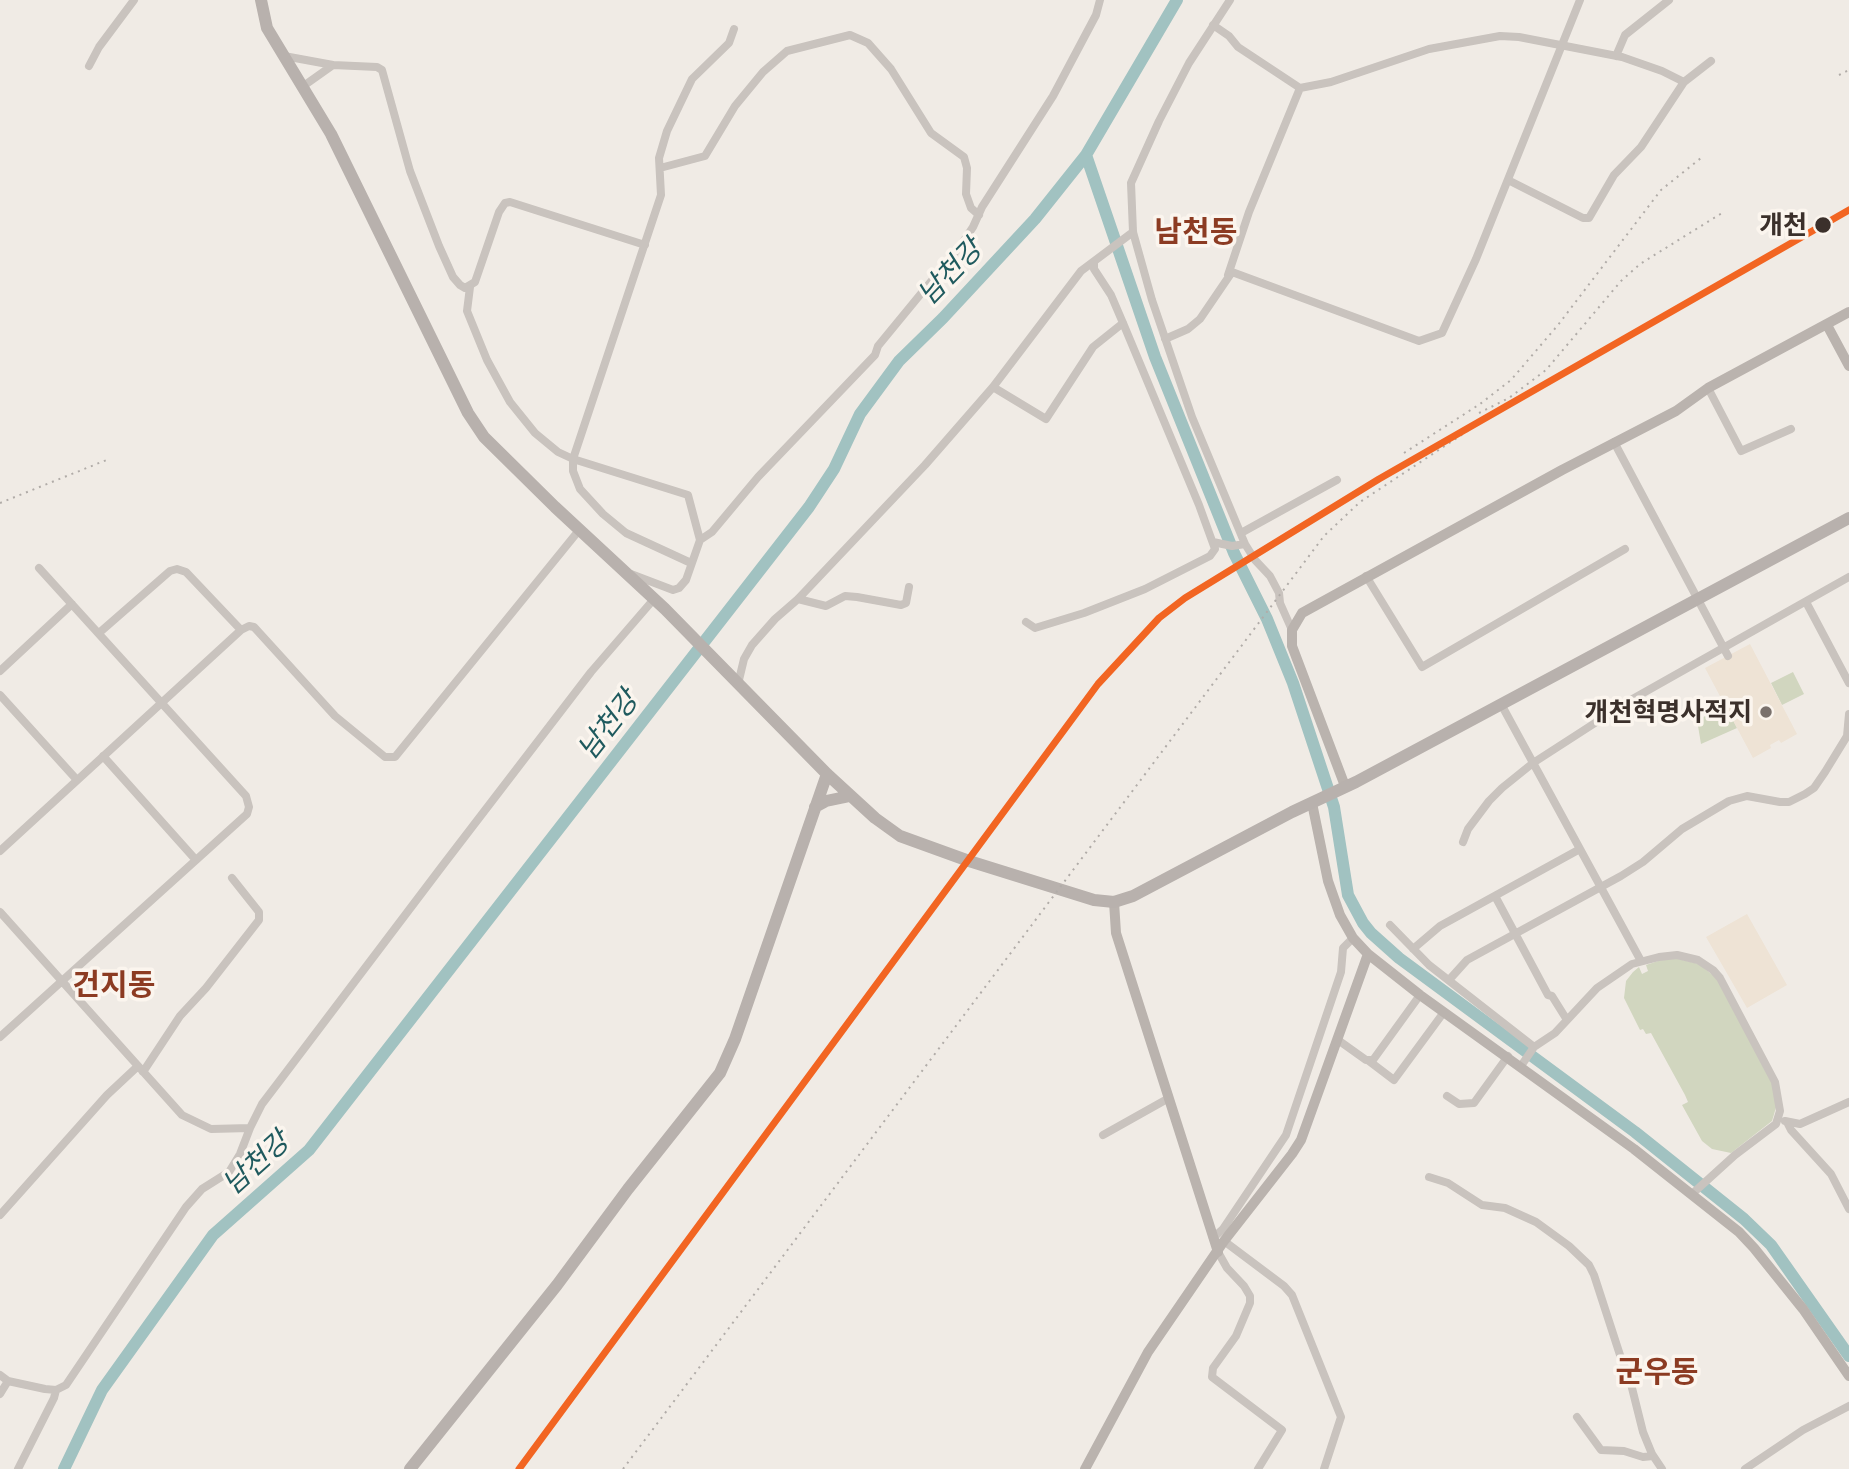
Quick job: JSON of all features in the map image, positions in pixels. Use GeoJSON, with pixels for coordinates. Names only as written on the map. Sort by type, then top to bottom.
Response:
{"type":"FeatureCollection","features":[{"type":"Feature","properties":{"kind":"main road"},"geometry":{"type":"LineString","coordinates":[[261,0],[267,27],[331,134],[473,423],[494,448],[665,609],[850,796],[900,836],[1058,890],[1094,900],[1114,902],[1133,896],[1343,788],[1849,518]]}},
{"type":"Feature","properties":{"kind":"main road"},"geometry":{"type":"LineString","coordinates":[[410,1469],[557,1285],[628,1189],[720,1073],[746,1009],[827,774]]}},
{"type":"Feature","properties":{"kind":"main road"},"geometry":{"type":"LineString","coordinates":[[815,807],[826,801],[850,796]]}},
{"type":"Feature","properties":{"kind":"street"},"geometry":{"type":"LineString","coordinates":[[89,66],[99,47],[134,0]]}},
{"type":"Feature","properties":{"kind":"street"},"geometry":{"type":"LineString","coordinates":[[625,571],[673,590],[679,588],[685,580],[700,540],[712,532],[758,477],[875,355],[878,346],[967,236],[1053,96],[1096,15],[1100,0]]}},
{"type":"Feature","properties":{"kind":"street"},"geometry":{"type":"LineString","coordinates":[[1230,0],[1183,74],[1158,121],[1131,183],[1129,235],[1192,417],[1245,544],[1270,576],[1279,593],[1280,603],[1292,630],[1295,654],[1343,788]]}},
{"type":"Feature","properties":{"kind":"street"},"geometry":{"type":"LineString","coordinates":[[1228,275],[1231,272],[1419,341],[1442,334],[1508,180],[1580,0]]}},
{"type":"Feature","properties":{"kind":"street"},"geometry":{"type":"LineString","coordinates":[[1616,56],[1625,35],[1669,0]]}},
{"type":"Feature","properties":{"kind":"street"},"geometry":{"type":"LineString","coordinates":[[1213,25],[1229,36],[1238,47],[1300,88],[1331,82],[1429,49],[1473,39],[1520,37],[1640,62],[1684,82]]}},
{"type":"Feature","properties":{"kind":"street"},"geometry":{"type":"LineString","coordinates":[[691,563],[626,533],[603,514],[580,489],[573,471],[573,459],[661,195],[659,158],[667,131],[685,90],[704,65],[729,43],[734,29]]}},
{"type":"Feature","properties":{"kind":"street"},"geometry":{"type":"LineString","coordinates":[[660,168],[705,156],[735,106],[779,56],[796,48],[850,35],[868,43],[878,53],[931,133],[964,157],[967,168],[966,194],[971,208],[979,215]]}},
{"type":"Feature","properties":{"kind":"street"},"geometry":{"type":"LineString","coordinates":[[284,57],[382,70],[410,171],[439,246],[453,276],[460,285],[470,287]]}},
{"type":"Feature","properties":{"kind":"street"},"geometry":{"type":"LineString","coordinates":[[1508,180],[1583,218],[1589,218],[1615,176],[1641,147],[1684,82],[1710,61]]}},
{"type":"Feature","properties":{"kind":"street"},"geometry":{"type":"LineString","coordinates":[[302,87],[333,65]]}},
{"type":"Feature","properties":{"kind":"street"},"geometry":{"type":"LineString","coordinates":[[1165,339],[1188,329],[1200,319],[1228,275],[1273,152],[1300,88]]}},
{"type":"Feature","properties":{"kind":"street"},"geometry":{"type":"LineString","coordinates":[[645,245],[510,202],[505,203],[499,212],[475,282],[470,287],[467,311],[487,360],[510,402],[536,433],[558,452],[573,459],[688,495],[700,540]]}},
{"type":"Feature","properties":{"kind":"street"},"geometry":{"type":"LineString","coordinates":[[738,684],[744,659],[752,645],[908,485],[993,387],[1080,271],[1129,235]]}},
{"type":"Feature","properties":{"kind":"street"},"geometry":{"type":"LineString","coordinates":[[1026,622],[1035,628],[1084,613],[1145,589],[1210,556],[1215,548],[1123,323],[1111,295],[1094,269],[1094,262]]}},
{"type":"Feature","properties":{"kind":"street"},"geometry":{"type":"LineString","coordinates":[[1292,630],[1302,613],[1366,576],[1676,411],[1709,388],[1849,312]]}},
{"type":"Feature","properties":{"kind":"street"},"geometry":{"type":"LineString","coordinates":[[993,387],[1046,419],[1093,346],[1123,323]]}},
{"type":"Feature","properties":{"kind":"street"},"geometry":{"type":"LineString","coordinates":[[1827,324],[1849,366]]}},
{"type":"Feature","properties":{"kind":"street"},"geometry":{"type":"LineString","coordinates":[[1709,388],[1741,451],[1791,429]]}},
{"type":"Feature","properties":{"kind":"street"},"geometry":{"type":"LineString","coordinates":[[1614,442],[1726,651]]}},
{"type":"Feature","properties":{"kind":"street"},"geometry":{"type":"LineString","coordinates":[[1241,533],[1337,480]]}},
{"type":"Feature","properties":{"kind":"street"},"geometry":{"type":"LineString","coordinates":[[0,851],[241,630],[254,626],[335,716],[385,757],[395,757],[580,529]]}},
{"type":"Feature","properties":{"kind":"street"},"geometry":{"type":"LineString","coordinates":[[1213,542],[1232,546],[1245,544]]}},
{"type":"Feature","properties":{"kind":"street"},"geometry":{"type":"LineString","coordinates":[[1366,576],[1422,667],[1625,549]]}},
{"type":"Feature","properties":{"kind":"street"},"geometry":{"type":"LineString","coordinates":[[0,1037],[247,814],[248,800],[39,569]]}},
{"type":"Feature","properties":{"kind":"street"},"geometry":{"type":"LineString","coordinates":[[99,633],[170,571],[177,569],[186,572],[241,630]]}},
{"type":"Feature","properties":{"kind":"street"},"geometry":{"type":"LineString","coordinates":[[1463,842],[1468,829],[1489,801],[1533,763],[1629,701],[1726,651],[1849,577]]}},
{"type":"Feature","properties":{"kind":"street"},"geometry":{"type":"LineString","coordinates":[[798,599],[826,606],[845,596],[901,606],[906,603],[909,587]]}},
{"type":"Feature","properties":{"kind":"street"},"geometry":{"type":"LineString","coordinates":[[0,1375],[8,1381],[56,1390],[61,1389],[74,1376],[186,1207],[202,1189],[229,1172],[240,1154],[250,1128],[275,1087],[591,673],[654,599]]}},
{"type":"Feature","properties":{"kind":"street"},"geometry":{"type":"LineString","coordinates":[[1806,602],[1849,683]]}},
{"type":"Feature","properties":{"kind":"street"},"geometry":{"type":"LineString","coordinates":[[0,671],[72,604]]}},
{"type":"Feature","properties":{"kind":"street"},"geometry":{"type":"LineString","coordinates":[[0,695],[77,780]]}},
{"type":"Feature","properties":{"kind":"street"},"geometry":{"type":"LineString","coordinates":[[1501,704],[1641,961]]}},
{"type":"Feature","properties":{"kind":"street"},"geometry":{"type":"LineString","coordinates":[[1449,980],[1467,960],[1636,867],[1682,829],[1729,801],[1747,796],[1789,802],[1805,794],[1814,788],[1847,736],[1849,714]]}},
{"type":"Feature","properties":{"kind":"street"},"geometry":{"type":"LineString","coordinates":[[103,756],[195,859]]}},
{"type":"Feature","properties":{"kind":"street"},"geometry":{"type":"LineString","coordinates":[[1306,806],[1331,890],[1353,939],[1420,995],[1508,1056],[1524,1062],[1694,1192],[1754,1248],[1803,1309],[1849,1376]]}},
{"type":"Feature","properties":{"kind":"street"},"geometry":{"type":"LineString","coordinates":[[1413,949],[1440,926],[1580,849]]}},
{"type":"Feature","properties":{"kind":"street"},"geometry":{"type":"LineString","coordinates":[[0,1215],[107,1095],[140,1069],[259,920],[259,912],[232,878]]}},
{"type":"Feature","properties":{"kind":"street"},"geometry":{"type":"LineString","coordinates":[[1495,896],[1548,995],[1552,996],[1567,1020]]}},
{"type":"Feature","properties":{"kind":"street"},"geometry":{"type":"LineString","coordinates":[[1114,902],[1116,933],[1169,1098],[1219,1240],[1284,1286],[1292,1295],[1340,1417],[1324,1469]]}},
{"type":"Feature","properties":{"kind":"street"},"geometry":{"type":"LineString","coordinates":[[0,912],[182,1115],[211,1129],[250,1128]]}},
{"type":"Feature","properties":{"kind":"street"},"geometry":{"type":"LineString","coordinates":[[1390,926],[1449,980],[1534,1047]]}},
{"type":"Feature","properties":{"kind":"street"},"geometry":{"type":"LineString","coordinates":[[1085,1469],[1143,1360],[1217,1252],[1223,1230],[1283,1142],[1341,972],[1343,948],[1353,939]]}},
{"type":"Feature","properties":{"kind":"street"},"geometry":{"type":"LineString","coordinates":[[1219,1240],[1297,1147],[1368,954]]}},
{"type":"Feature","properties":{"kind":"street"},"geometry":{"type":"LineString","coordinates":[[1524,1062],[1534,1047],[1555,1033],[1597,988],[1641,961],[1668,955],[1686,956],[1704,963],[1720,978],[1775,1082],[1783,1120],[1831,1174],[1849,1209]]}},
{"type":"Feature","properties":{"kind":"street"},"geometry":{"type":"LineString","coordinates":[[1369,1061],[1373,1060],[1420,995]]}},
{"type":"Feature","properties":{"kind":"street"},"geometry":{"type":"LineString","coordinates":[[1338,1040],[1394,1080],[1444,1012]]}},
{"type":"Feature","properties":{"kind":"street"},"geometry":{"type":"LineString","coordinates":[[1447,1096],[1459,1104],[1474,1102],[1508,1056]]}},
{"type":"Feature","properties":{"kind":"street"},"geometry":{"type":"LineString","coordinates":[[1307,1073],[1324,1078]]}},
{"type":"Feature","properties":{"kind":"street"},"geometry":{"type":"LineString","coordinates":[[1102,1135],[1169,1098]]}},
{"type":"Feature","properties":{"kind":"street"},"geometry":{"type":"LineString","coordinates":[[1694,1192],[1776,1124],[1783,1120],[1800,1124],[1849,1102]]}},
{"type":"Feature","properties":{"kind":"street"},"geometry":{"type":"LineString","coordinates":[[1429,1177],[1448,1183],[1482,1205],[1505,1208],[1536,1222],[1585,1260],[1597,1283],[1630,1380],[1638,1417],[1653,1457],[1662,1469]]}},
{"type":"Feature","properties":{"kind":"street"},"geometry":{"type":"LineString","coordinates":[[1217,1252],[1251,1296],[1236,1336],[1213,1368],[1212,1377],[1282,1430],[1258,1469]]}},
{"type":"Feature","properties":{"kind":"street"},"geometry":{"type":"LineString","coordinates":[[0,1394],[8,1381]]}},
{"type":"Feature","properties":{"kind":"street"},"geometry":{"type":"LineString","coordinates":[[18,1469],[56,1390]]}},
{"type":"Feature","properties":{"kind":"street"},"geometry":{"type":"LineString","coordinates":[[1745,1469],[1803,1430],[1849,1406]]}},
{"type":"Feature","properties":{"kind":"street"},"geometry":{"type":"LineString","coordinates":[[1577,1417],[1601,1450],[1653,1457]]}},
{"type":"Feature","properties":{"kind":"green space"},"geometry":{"type":"Polygon","coordinates":[[[1793,672],[1804,694],[1782,705],[1771,683],[1793,672]]]}},
{"type":"Feature","properties":{"kind":"green space"},"geometry":{"type":"Polygon","coordinates":[[[1726,706],[1737,728],[1701,744],[1697,720],[1726,706]]]}},
{"type":"Feature","properties":{"kind":"green space"},"geometry":{"type":"Polygon","coordinates":[[[1670,957],[1699,964],[1719,980],[1772,1081],[1777,1104],[1772,1121],[1731,1153],[1712,1149],[1702,1141],[1682,1105],[1688,1102],[1685,1095],[1651,1033],[1646,1034],[1643,1029],[1640,1030],[1624,998],[1626,981],[1633,972],[1639,967],[1642,974],[1648,971],[1646,965],[1670,957]]]}},
{"type":"Feature","properties":{"kind":"shaded area"},"geometry":{"type":"Polygon","coordinates":[[[1750,644],[1797,734],[1781,743],[1779,740],[1753,758],[1705,668],[1750,644]]]}},
{"type":"Feature","properties":{"kind":"shaded area"},"geometry":{"type":"Polygon","coordinates":[[[1747,914],[1787,985],[1747,1008],[1706,937],[1747,914]]]}},
{"type":"Feature","properties":{"kind":"waterway","name":"남천강"},"geometry":{"type":"LineString","coordinates":[[64,1469],[102,1390],[213,1235],[309,1150],[809,507],[834,469],[860,414],[899,361],[1035,219],[1086,155],[1177,0]]}},
{"type":"Feature","properties":{"kind":"waterway"},"geometry":{"type":"LineString","coordinates":[[1086,155],[1155,357],[1234,553],[1267,619],[1293,683],[1334,807],[1348,895],[1363,923],[1399,958],[1635,1132],[1744,1219],[1771,1245],[1849,1356]]}},
{"type":"Feature","properties":{"kind":"railway"},"geometry":{"type":"LineString","coordinates":[[1839,75],[1849,70]]}},
{"type":"Feature","properties":{"kind":"railway"},"geometry":{"type":"LineString","coordinates":[[1404,453],[1480,404],[1511,380],[1558,325],[1661,190],[1701,158]]}},
{"type":"Feature","properties":{"kind":"railway"},"geometry":{"type":"LineString","coordinates":[[1479,413],[1509,398],[1546,370],[1621,281],[1640,264],[1722,213]]}},
{"type":"Feature","properties":{"kind":"railway"},"geometry":{"type":"LineString","coordinates":[[623,1469],[1324,536],[1360,502],[1478,424]]}},
{"type":"Feature","properties":{"kind":"railway"},"geometry":{"type":"LineString","coordinates":[[0,503],[109,459]]}},
{"type":"Feature","properties":{"kind":"transit line"},"geometry":{"type":"LineString","coordinates":[[519,1469],[1098,684],[1159,618],[1185,598],[1379,479],[1849,210]]}},
{"type":"Feature","properties":{"kind":"place","name":"개천"},"geometry":{"type":"Point","coordinates":[1823,225]}},
{"type":"Feature","properties":{"kind":"place","name":"개천혁명사적지"},"geometry":{"type":"Point","coordinates":[1766,712]}},
{"type":"Feature","properties":{"kind":"district","name":"남천동"},"geometry":{"type":"Point","coordinates":[1196,232]}},
{"type":"Feature","properties":{"kind":"district","name":"건지동"},"geometry":{"type":"Point","coordinates":[114,985]}},
{"type":"Feature","properties":{"kind":"district","name":"군우동"},"geometry":{"type":"Point","coordinates":[1657,1372]}}]}
